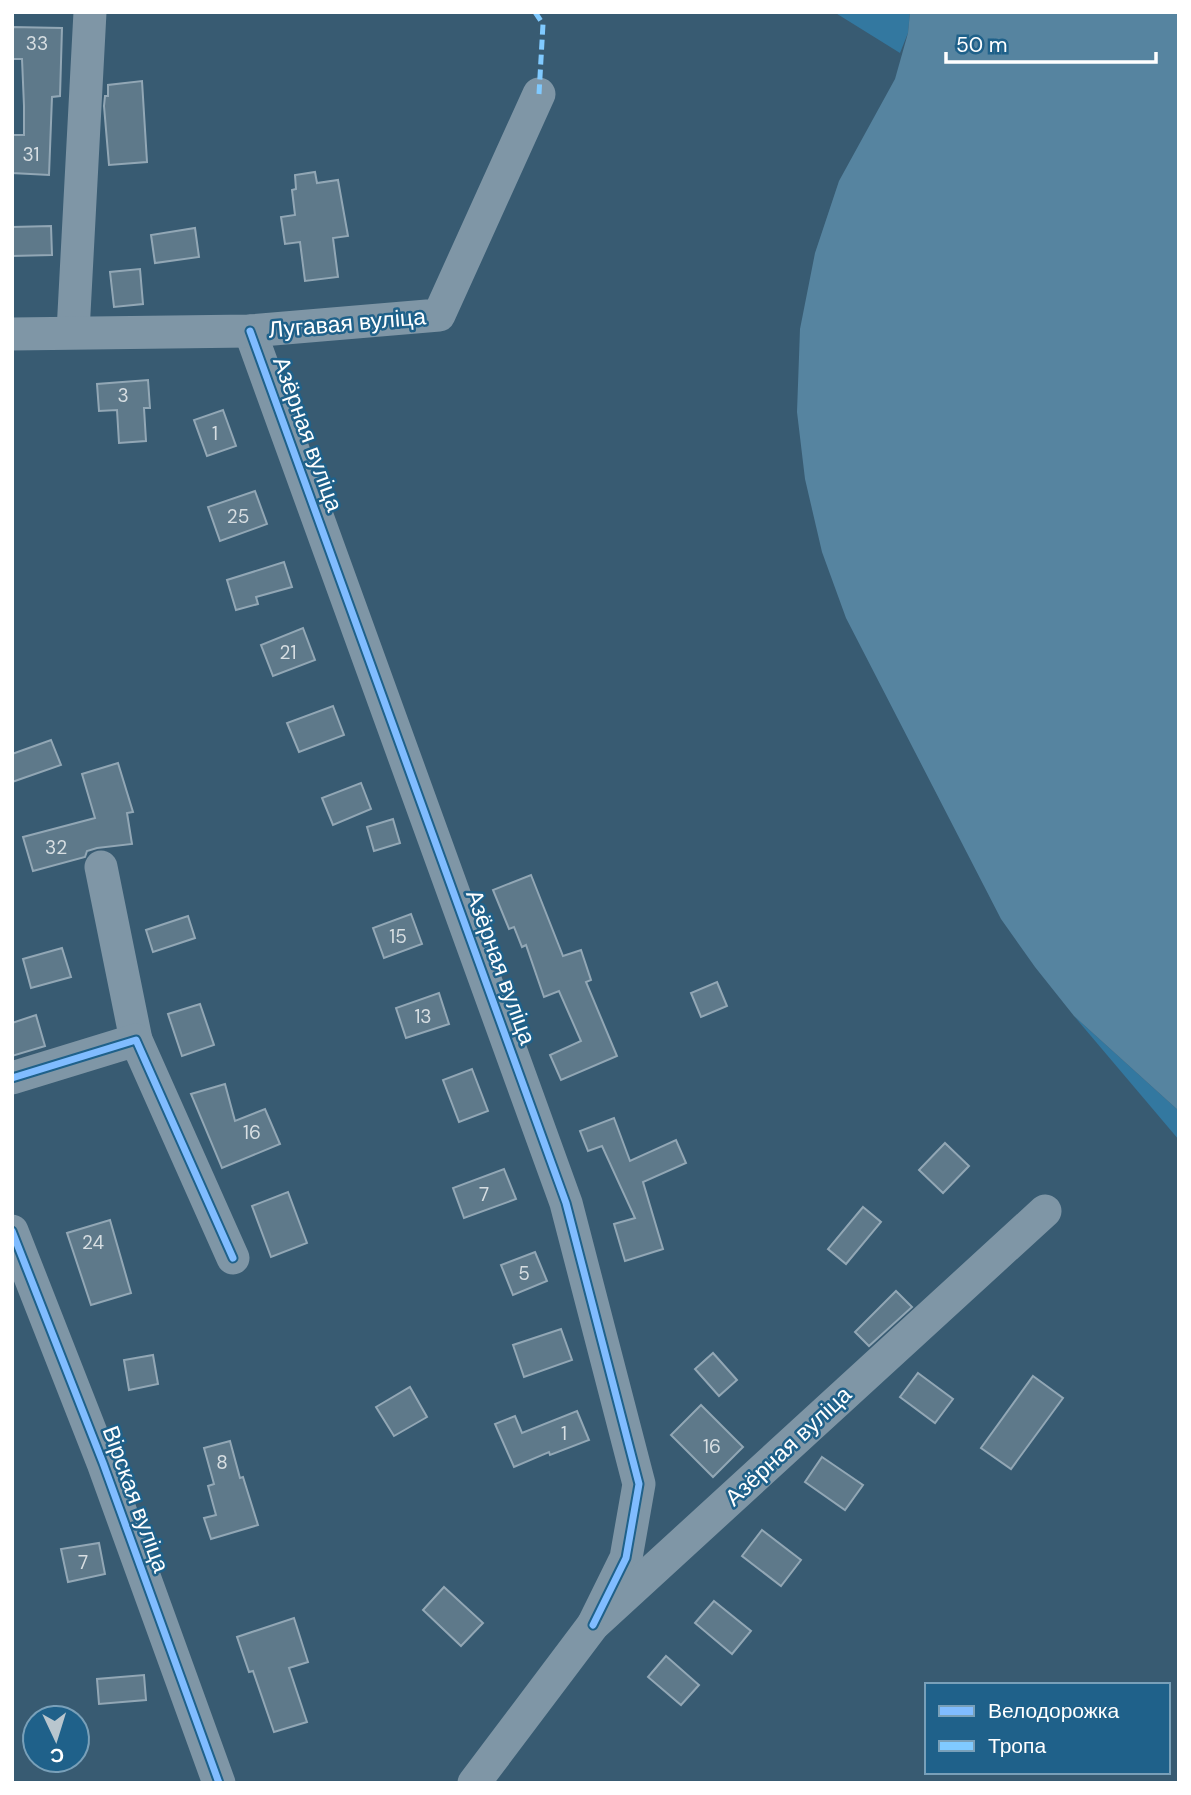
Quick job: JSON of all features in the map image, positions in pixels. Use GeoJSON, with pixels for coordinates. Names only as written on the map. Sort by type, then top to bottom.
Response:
{"type":"FeatureCollection","features":[{"type":"Feature","properties":{"kind":"street"},"geometry":{"type":"LineString","coordinates":[[73,332],[90,12]]}},
{"type":"Feature","properties":{"kind":"street","name":"Лугавая вуліца"},"geometry":{"type":"LineString","coordinates":[[12,334],[250,331],[439,315],[539,94]]}},
{"type":"Feature","properties":{"kind":"street","name":"Азёрная вуліца"},"geometry":{"type":"LineString","coordinates":[[250,331],[566,1203],[639,1484],[626,1558],[593,1625]]}},
{"type":"Feature","properties":{"kind":"street"},"geometry":{"type":"LineString","coordinates":[[101,867],[136,1040],[233,1258]]}},
{"type":"Feature","properties":{"kind":"street"},"geometry":{"type":"LineString","coordinates":[[12,1078],[136,1040]]}},
{"type":"Feature","properties":{"kind":"street","name":"Азёрная вуліца"},"geometry":{"type":"LineString","coordinates":[[474,1783],[593,1625],[1045,1211]]}},
{"type":"Feature","properties":{"kind":"street","name":"Вірская вуліца"},"geometry":{"type":"LineString","coordinates":[[12,1231],[103,1463],[219,1783]]}},
{"type":"Feature","properties":{"kind":"shaded area"},"geometry":{"type":"Polygon","coordinates":[[[834,12],[910,12],[908,33],[900,53],[834,12]]]}},
{"type":"Feature","properties":{"kind":"shaded area"},"geometry":{"type":"Polygon","coordinates":[[[910,12],[1179,12],[1179,1111],[1074,1016],[1001,919],[846,618],[822,552],[805,479],[797,412],[800,329],[815,253],[839,181],[895,79],[908,33],[910,12]]]}},
{"type":"Feature","properties":{"kind":"shaded area"},"geometry":{"type":"Polygon","coordinates":[[[1074,1016],[1179,1111],[1179,1140],[1074,1016]]]}},
{"type":"Feature","properties":{"kind":"building"},"geometry":{"type":"Polygon","coordinates":[[[12,27],[62,28],[60,96],[52,97],[49,175],[12,173],[12,135],[24,135],[24,106],[22,59],[12,59],[12,27]]]}},
{"type":"Feature","properties":{"kind":"building"},"geometry":{"type":"Polygon","coordinates":[[[142,81],[147,162],[109,165],[104,106],[108,85],[142,81]]]}},
{"type":"Feature","properties":{"kind":"building"},"geometry":{"type":"Polygon","coordinates":[[[315,172],[317,183],[338,180],[348,236],[333,238],[338,277],[305,281],[300,242],[285,244],[281,217],[295,215],[292,190],[296,189],[295,175],[315,172]]]}},
{"type":"Feature","properties":{"kind":"building"},"geometry":{"type":"Polygon","coordinates":[[[51,226],[52,255],[12,256],[12,227],[51,226]]]}},
{"type":"Feature","properties":{"kind":"building"},"geometry":{"type":"Polygon","coordinates":[[[195,228],[199,257],[155,263],[151,235],[195,228]]]}},
{"type":"Feature","properties":{"kind":"building"},"geometry":{"type":"Polygon","coordinates":[[[140,269],[143,304],[114,307],[110,272],[140,269]]]}},
{"type":"Feature","properties":{"kind":"building"},"geometry":{"type":"Polygon","coordinates":[[[148,380],[150,408],[144,408],[146,441],[119,443],[117,410],[99,411],[97,384],[148,380]]]}},
{"type":"Feature","properties":{"kind":"building"},"geometry":{"type":"Polygon","coordinates":[[[223,410],[236,446],[207,456],[194,420],[223,410]]]}},
{"type":"Feature","properties":{"kind":"building"},"geometry":{"type":"Polygon","coordinates":[[[255,491],[267,524],[220,541],[208,507],[255,491]]]}},
{"type":"Feature","properties":{"kind":"building"},"geometry":{"type":"Polygon","coordinates":[[[284,562],[292,587],[256,597],[258,604],[236,610],[227,580],[284,562]]]}},
{"type":"Feature","properties":{"kind":"building"},"geometry":{"type":"Polygon","coordinates":[[[303,628],[315,660],[273,676],[261,645],[303,628]]]}},
{"type":"Feature","properties":{"kind":"building"},"geometry":{"type":"Polygon","coordinates":[[[333,706],[344,735],[299,752],[287,723],[333,706]]]}},
{"type":"Feature","properties":{"kind":"building"},"geometry":{"type":"Polygon","coordinates":[[[51,740],[61,765],[12,782],[12,754],[51,740]]]}},
{"type":"Feature","properties":{"kind":"building"},"geometry":{"type":"Polygon","coordinates":[[[118,763],[133,812],[127,813],[132,844],[97,848],[87,851],[85,857],[33,871],[23,837],[95,818],[82,774],[118,763]]]}},
{"type":"Feature","properties":{"kind":"building"},"geometry":{"type":"Polygon","coordinates":[[[361,783],[371,809],[333,825],[322,798],[361,783]]]}},
{"type":"Feature","properties":{"kind":"building"},"geometry":{"type":"Polygon","coordinates":[[[393,819],[400,843],[374,851],[367,827],[393,819]]]}},
{"type":"Feature","properties":{"kind":"building"},"geometry":{"type":"Polygon","coordinates":[[[531,875],[563,956],[581,950],[591,980],[586,982],[617,1056],[561,1080],[550,1055],[581,1041],[559,991],[544,997],[526,945],[522,947],[514,927],[509,929],[493,890],[531,875]]]}},
{"type":"Feature","properties":{"kind":"building"},"geometry":{"type":"Polygon","coordinates":[[[411,914],[422,944],[384,958],[373,928],[411,914]]]}},
{"type":"Feature","properties":{"kind":"building"},"geometry":{"type":"Polygon","coordinates":[[[188,916],[195,938],[153,952],[146,930],[188,916]]]}},
{"type":"Feature","properties":{"kind":"building"},"geometry":{"type":"Polygon","coordinates":[[[62,948],[71,977],[31,988],[23,959],[62,948]]]}},
{"type":"Feature","properties":{"kind":"building"},"geometry":{"type":"Polygon","coordinates":[[[717,982],[727,1006],[701,1017],[691,993],[717,982]]]}},
{"type":"Feature","properties":{"kind":"building"},"geometry":{"type":"Polygon","coordinates":[[[439,993],[449,1024],[406,1038],[396,1008],[439,993]]]}},
{"type":"Feature","properties":{"kind":"building"},"geometry":{"type":"Polygon","coordinates":[[[200,1004],[214,1045],[182,1056],[168,1014],[200,1004]]]}},
{"type":"Feature","properties":{"kind":"building"},"geometry":{"type":"Polygon","coordinates":[[[36,1015],[45,1046],[12,1056],[12,1023],[36,1015]]]}},
{"type":"Feature","properties":{"kind":"building"},"geometry":{"type":"Polygon","coordinates":[[[472,1069],[488,1111],[459,1122],[443,1080],[472,1069]]]}},
{"type":"Feature","properties":{"kind":"building"},"geometry":{"type":"Polygon","coordinates":[[[225,1084],[235,1121],[265,1109],[280,1144],[222,1168],[191,1094],[225,1084]]]}},
{"type":"Feature","properties":{"kind":"building"},"geometry":{"type":"Polygon","coordinates":[[[614,1118],[630,1161],[676,1140],[686,1163],[643,1182],[663,1249],[625,1261],[614,1224],[635,1218],[602,1146],[588,1151],[580,1131],[614,1118]]]}},
{"type":"Feature","properties":{"kind":"building"},"geometry":{"type":"Polygon","coordinates":[[[945,1143],[969,1166],[943,1193],[919,1170],[945,1143]]]}},
{"type":"Feature","properties":{"kind":"building"},"geometry":{"type":"Polygon","coordinates":[[[504,1169],[516,1199],[464,1218],[453,1188],[504,1169]]]}},
{"type":"Feature","properties":{"kind":"building"},"geometry":{"type":"Polygon","coordinates":[[[288,1192],[307,1243],[271,1257],[252,1206],[288,1192]]]}},
{"type":"Feature","properties":{"kind":"building"},"geometry":{"type":"Polygon","coordinates":[[[863,1207],[881,1222],[846,1264],[828,1249],[863,1207]]]}},
{"type":"Feature","properties":{"kind":"building"},"geometry":{"type":"Polygon","coordinates":[[[110,1220],[131,1293],[91,1305],[67,1233],[110,1220]]]}},
{"type":"Feature","properties":{"kind":"building"},"geometry":{"type":"Polygon","coordinates":[[[535,1252],[547,1281],[513,1295],[501,1265],[535,1252]]]}},
{"type":"Feature","properties":{"kind":"building"},"geometry":{"type":"Polygon","coordinates":[[[896,1291],[912,1307],[869,1346],[855,1332],[896,1291]]]}},
{"type":"Feature","properties":{"kind":"building"},"geometry":{"type":"Polygon","coordinates":[[[561,1329],[572,1360],[524,1377],[513,1345],[561,1329]]]}},
{"type":"Feature","properties":{"kind":"building"},"geometry":{"type":"Polygon","coordinates":[[[713,1353],[737,1380],[719,1396],[695,1369],[713,1353]]]}},
{"type":"Feature","properties":{"kind":"building"},"geometry":{"type":"Polygon","coordinates":[[[153,1355],[158,1384],[129,1390],[124,1360],[153,1355]]]}},
{"type":"Feature","properties":{"kind":"building"},"geometry":{"type":"Polygon","coordinates":[[[918,1373],[953,1399],[935,1423],[900,1397],[918,1373]]]}},
{"type":"Feature","properties":{"kind":"building"},"geometry":{"type":"Polygon","coordinates":[[[1033,1376],[1063,1398],[1011,1469],[981,1448],[1033,1376]]]}},
{"type":"Feature","properties":{"kind":"building"},"geometry":{"type":"Polygon","coordinates":[[[410,1387],[427,1417],[394,1436],[376,1407],[410,1387]]]}},
{"type":"Feature","properties":{"kind":"building"},"geometry":{"type":"Polygon","coordinates":[[[701,1405],[743,1447],[713,1477],[671,1435],[701,1405]]]}},
{"type":"Feature","properties":{"kind":"building"},"geometry":{"type":"Polygon","coordinates":[[[577,1411],[589,1440],[550,1455],[549,1452],[514,1467],[495,1424],[515,1416],[522,1433],[577,1411]]]}},
{"type":"Feature","properties":{"kind":"building"},"geometry":{"type":"Polygon","coordinates":[[[230,1441],[240,1478],[243,1477],[258,1525],[211,1539],[204,1518],[216,1515],[208,1486],[214,1484],[204,1448],[230,1441]]]}},
{"type":"Feature","properties":{"kind":"building"},"geometry":{"type":"Polygon","coordinates":[[[822,1457],[863,1485],[845,1510],[805,1482],[822,1457]]]}},
{"type":"Feature","properties":{"kind":"building"},"geometry":{"type":"Polygon","coordinates":[[[762,1530],[801,1560],[781,1586],[742,1556],[762,1530]]]}},
{"type":"Feature","properties":{"kind":"building"},"geometry":{"type":"Polygon","coordinates":[[[99,1543],[105,1574],[68,1582],[61,1549],[99,1543]]]}},
{"type":"Feature","properties":{"kind":"building"},"geometry":{"type":"Polygon","coordinates":[[[444,1587],[483,1623],[461,1646],[423,1610],[444,1587]]]}},
{"type":"Feature","properties":{"kind":"building"},"geometry":{"type":"Polygon","coordinates":[[[714,1601],[751,1631],[732,1654],[695,1623],[714,1601]]]}},
{"type":"Feature","properties":{"kind":"building"},"geometry":{"type":"Polygon","coordinates":[[[294,1618],[308,1662],[289,1668],[307,1722],[274,1732],[253,1671],[249,1672],[237,1637],[294,1618]]]}},
{"type":"Feature","properties":{"kind":"building"},"geometry":{"type":"Polygon","coordinates":[[[666,1656],[699,1685],[681,1705],[648,1677],[666,1656]]]}},
{"type":"Feature","properties":{"kind":"building"},"geometry":{"type":"Polygon","coordinates":[[[144,1675],[146,1700],[99,1704],[97,1679],[144,1675]]]}},
{"type":"Feature","properties":{"kind":"marked path"},"geometry":{"type":"LineString","coordinates":[[535,12],[543,24],[539,94]]}},
{"type":"Feature","properties":{"kind":"cycle path"},"geometry":{"type":"LineString","coordinates":[[250,331],[566,1203],[639,1484],[626,1558],[593,1625]]}},
{"type":"Feature","properties":{"kind":"cycle path"},"geometry":{"type":"LineString","coordinates":[[12,1078],[136,1040],[233,1258]]}},
{"type":"Feature","properties":{"kind":"cycle path"},"geometry":{"type":"LineString","coordinates":[[12,1231],[103,1463],[219,1783]]}}]}
